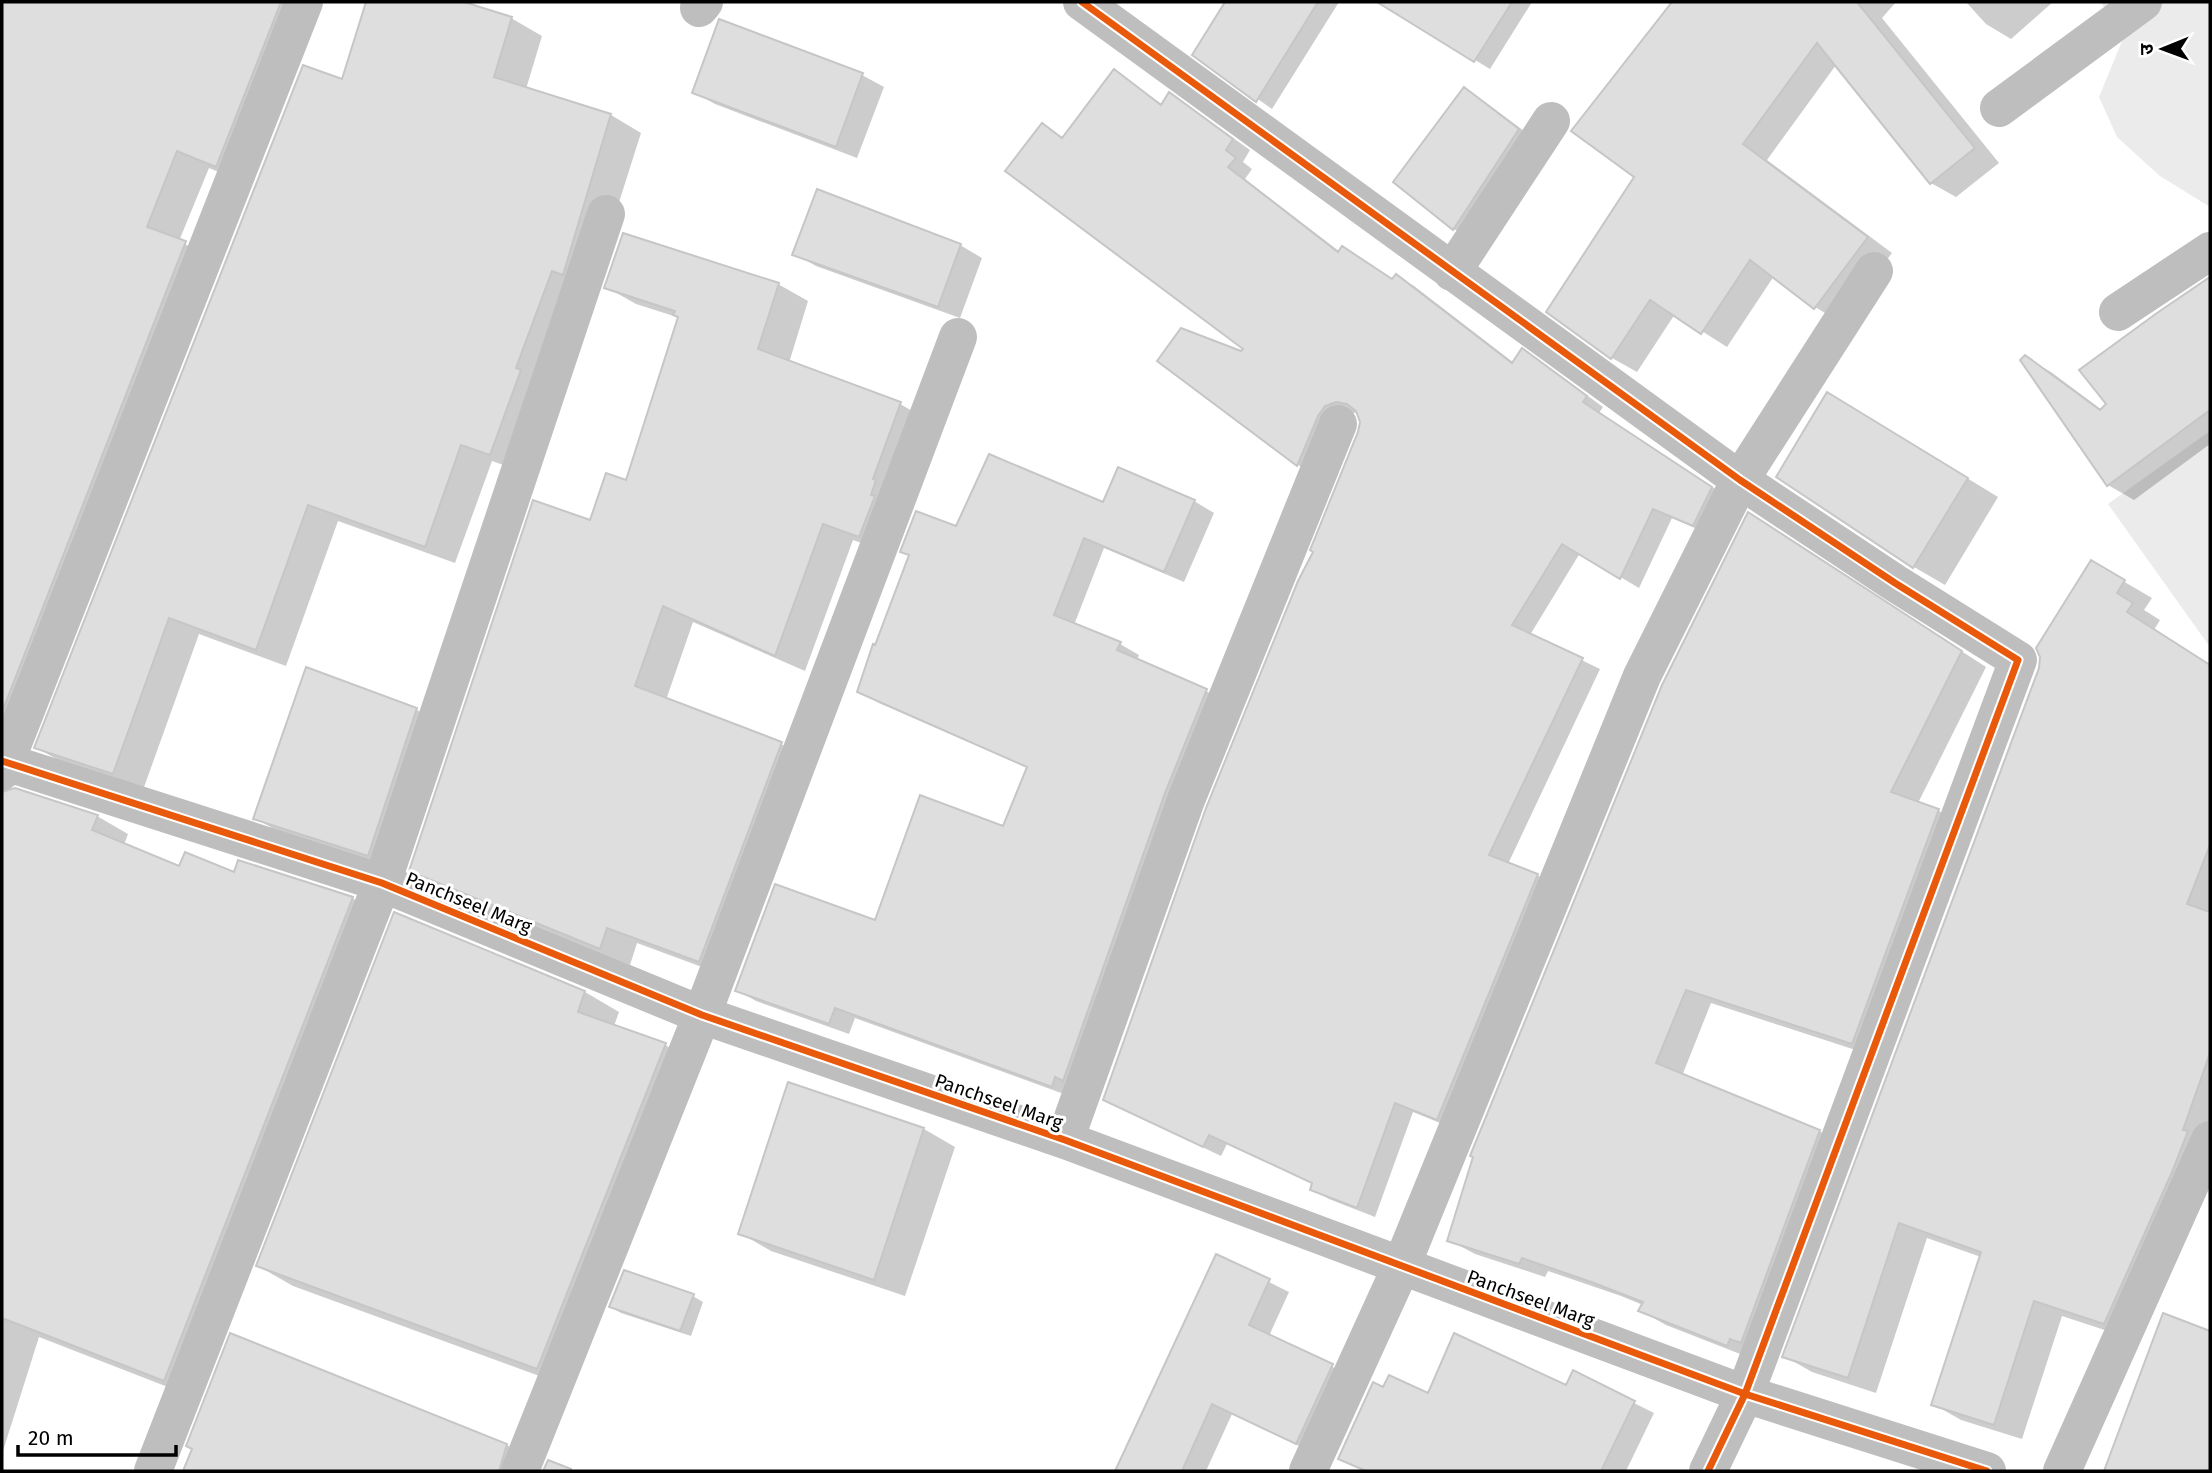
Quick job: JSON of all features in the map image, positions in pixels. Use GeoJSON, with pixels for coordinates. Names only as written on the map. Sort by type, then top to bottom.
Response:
{"type":"FeatureCollection","features":[{"type":"Feature","properties":{"kind":"street"},"geometry":{"type":"LineString","coordinates":[[3,765],[304,2]]}},
{"type":"Feature","properties":{"kind":"street"},"geometry":{"type":"LineString","coordinates":[[1082,2],[1740,480],[1895,583],[2018,660],[1745,1394],[1708,1471]]}},
{"type":"Feature","properties":{"kind":"street"},"geometry":{"type":"LineString","coordinates":[[1999,108],[2143,2]]}},
{"type":"Feature","properties":{"kind":"street"},"geometry":{"type":"LineString","coordinates":[[1452,272],[1550,121]]}},
{"type":"Feature","properties":{"kind":"street"},"geometry":{"type":"LineString","coordinates":[[153,1471],[382,883],[606,214]]}},
{"type":"Feature","properties":{"kind":"street"},"geometry":{"type":"LineString","coordinates":[[2118,312],[2210,251]]}},
{"type":"Feature","properties":{"kind":"street"},"geometry":{"type":"LineString","coordinates":[[1308,1471],[1401,1267],[1642,676],[1740,480],[1874,271]]}},
{"type":"Feature","properties":{"kind":"street"},"geometry":{"type":"LineString","coordinates":[[520,1471],[702,1015],[958,337]]}},
{"type":"Feature","properties":{"kind":"street"},"geometry":{"type":"LineString","coordinates":[[1065,1140],[1186,800],[1338,424]]}},
{"type":"Feature","properties":{"kind":"street","name":"Panchseel Marg"},"geometry":{"type":"LineString","coordinates":[[3,765],[382,883],[702,1015],[1065,1140],[1745,1394],[1987,1471]]}},
{"type":"Feature","properties":{"kind":"street"},"geometry":{"type":"LineString","coordinates":[[2062,1471],[2210,1140]]}},
{"type":"Feature","properties":{"kind":"shaded area"},"geometry":{"type":"Polygon","coordinates":[[[2100,2],[2210,2],[2210,207],[2160,176],[2117,137],[2099,97],[2125,34],[2100,2]]]}},
{"type":"Feature","properties":{"kind":"shaded area"},"geometry":{"type":"Polygon","coordinates":[[[2210,431],[2210,647],[2108,504],[2210,431]]]}},
{"type":"Feature","properties":{"kind":"building"},"geometry":{"type":"Polygon","coordinates":[[[2,2],[281,2],[216,167],[177,151],[147,227],[186,241],[2,712],[2,2]]]}},
{"type":"Feature","properties":{"kind":"building"},"geometry":{"type":"Polygon","coordinates":[[[366,2],[464,2],[512,17],[494,77],[611,114],[563,275],[552,271],[516,368],[521,370],[490,455],[461,445],[425,547],[308,505],[256,650],[169,618],[113,774],[34,748],[303,65],[342,79],[366,2]]]}},
{"type":"Feature","properties":{"kind":"building"},"geometry":{"type":"Polygon","coordinates":[[[1225,2],[1318,2],[1256,102],[1192,55],[1225,2]]]}},
{"type":"Feature","properties":{"kind":"building"},"geometry":{"type":"Polygon","coordinates":[[[1377,2],[1512,2],[1474,62],[1377,2]]]}},
{"type":"Feature","properties":{"kind":"building"},"geometry":{"type":"Polygon","coordinates":[[[1672,2],[1857,2],[1975,148],[1930,184],[1817,43],[1743,144],[1868,237],[1814,309],[1750,260],[1701,334],[1650,300],[1611,359],[1546,312],[1634,177],[1571,131],[1672,2]]]}},
{"type":"Feature","properties":{"kind":"building"},"geometry":{"type":"Polygon","coordinates":[[[719,19],[863,73],[836,147],[692,93],[719,19]]]}},
{"type":"Feature","properties":{"kind":"building"},"geometry":{"type":"Polygon","coordinates":[[[1114,69],[1161,105],[1169,92],[1233,139],[1226,150],[1236,158],[1228,167],[1338,252],[1342,246],[1392,279],[1396,274],[1512,363],[1522,348],[1587,396],[1583,402],[1712,487],[1693,526],[1653,509],[1620,579],[1562,544],[1512,625],[1583,658],[1489,855],[1538,874],[1437,1120],[1395,1103],[1357,1208],[1310,1190],[1312,1183],[1209,1135],[1203,1147],[1103,1100],[1206,808],[1298,581],[1313,552],[1310,550],[1360,422],[1356,411],[1347,404],[1336,402],[1325,406],[1318,416],[1297,466],[1157,361],[1181,328],[1241,351],[1243,349],[1005,171],[1042,123],[1062,138],[1114,69]]]}},
{"type":"Feature","properties":{"kind":"building"},"geometry":{"type":"Polygon","coordinates":[[[1464,87],[1519,129],[1453,230],[1393,182],[1464,87]]]}},
{"type":"Feature","properties":{"kind":"building"},"geometry":{"type":"Polygon","coordinates":[[[817,189],[961,244],[938,307],[792,255],[817,189]]]}},
{"type":"Feature","properties":{"kind":"building"},"geometry":{"type":"Polygon","coordinates":[[[623,233],[779,283],[758,349],[901,402],[873,479],[876,480],[871,495],[875,496],[859,537],[823,524],[775,656],[663,606],[635,686],[782,742],[699,962],[607,928],[600,949],[409,871],[533,500],[590,520],[606,473],[626,480],[678,317],[673,315],[675,311],[604,288],[623,233]]]}},
{"type":"Feature","properties":{"kind":"building"},"geometry":{"type":"Polygon","coordinates":[[[2210,277],[2210,410],[2107,486],[2020,360],[2025,355],[2100,410],[2106,404],[2079,370],[2210,277]]]}},
{"type":"Feature","properties":{"kind":"building"},"geometry":{"type":"Polygon","coordinates":[[[1827,392],[1968,478],[1913,568],[1776,477],[1827,392]]]}},
{"type":"Feature","properties":{"kind":"building"},"geometry":{"type":"Polygon","coordinates":[[[989,454],[1103,502],[1118,467],[1195,500],[1164,572],[1084,538],[1054,615],[1121,642],[1117,650],[1207,689],[1165,793],[1063,1081],[1055,1077],[1052,1087],[835,1008],[829,1024],[735,991],[775,884],[875,920],[920,795],[1003,826],[1027,767],[857,692],[909,555],[900,552],[916,511],[956,526],[989,454]]]}},
{"type":"Feature","properties":{"kind":"building"},"geometry":{"type":"Polygon","coordinates":[[[1748,512],[1962,651],[1891,792],[1939,809],[1852,1044],[1686,990],[1656,1063],[1820,1130],[1741,1343],[1730,1339],[1727,1346],[1638,1311],[1643,1302],[1594,1283],[1522,1258],[1519,1264],[1447,1241],[1473,1157],[1470,1156],[1662,685],[1748,512]]]}},
{"type":"Feature","properties":{"kind":"building"},"geometry":{"type":"Polygon","coordinates":[[[2091,560],[2125,580],[2117,593],[2133,603],[2127,612],[2210,665],[2210,845],[2187,904],[2210,912],[2210,1053],[2183,1130],[2188,1131],[2172,1172],[2104,1324],[2034,1301],[1994,1425],[1931,1405],[1981,1252],[1899,1223],[1848,1378],[1782,1357],[2039,668],[2040,657],[2036,648],[2091,560]]]}},
{"type":"Feature","properties":{"kind":"building"},"geometry":{"type":"Polygon","coordinates":[[[306,667],[417,708],[368,856],[253,819],[306,667]]]}},
{"type":"Feature","properties":{"kind":"building"},"geometry":{"type":"Polygon","coordinates":[[[15,788],[98,815],[92,830],[179,866],[185,852],[234,872],[238,860],[353,897],[164,1381],[2,1318],[2,792],[15,788]]]}},
{"type":"Feature","properties":{"kind":"building"},"geometry":{"type":"Polygon","coordinates":[[[394,912],[585,991],[578,1012],[666,1043],[537,1369],[256,1266],[394,912]]]}},
{"type":"Feature","properties":{"kind":"building"},"geometry":{"type":"Polygon","coordinates":[[[788,1082],[924,1128],[874,1280],[738,1234],[788,1082]]]}},
{"type":"Feature","properties":{"kind":"building"},"geometry":{"type":"Polygon","coordinates":[[[1216,1254],[1270,1279],[1249,1325],[1333,1364],[1296,1444],[1212,1404],[1182,1471],[1115,1471],[1216,1254]]]}},
{"type":"Feature","properties":{"kind":"building"},"geometry":{"type":"Polygon","coordinates":[[[624,1270],[694,1294],[680,1331],[609,1307],[624,1270]]]}},
{"type":"Feature","properties":{"kind":"building"},"geometry":{"type":"Polygon","coordinates":[[[2163,1313],[2210,1331],[2210,1471],[2104,1471],[2163,1313]]]}},
{"type":"Feature","properties":{"kind":"building"},"geometry":{"type":"Polygon","coordinates":[[[230,1333],[507,1444],[499,1471],[183,1471],[192,1449],[186,1446],[230,1333]]]}},
{"type":"Feature","properties":{"kind":"building"},"geometry":{"type":"Polygon","coordinates":[[[1454,1333],[1566,1385],[1573,1370],[1635,1401],[1601,1471],[1366,1471],[1338,1459],[1373,1382],[1383,1387],[1389,1375],[1428,1393],[1454,1333]]]}},
{"type":"Feature","properties":{"kind":"building"},"geometry":{"type":"Polygon","coordinates":[[[548,1460],[571,1469],[571,1471],[543,1471],[548,1460]]]}},
{"type":"Feature","properties":{"kind":"cycle path"},"geometry":{"type":"LineString","coordinates":[[1082,2],[1740,480],[1895,583],[2018,660],[1745,1394],[1708,1471]]}},
{"type":"Feature","properties":{"kind":"cycle path"},"geometry":{"type":"LineString","coordinates":[[2,761],[382,883],[702,1015],[1065,1140],[1745,1394],[1987,1471]]}}]}
